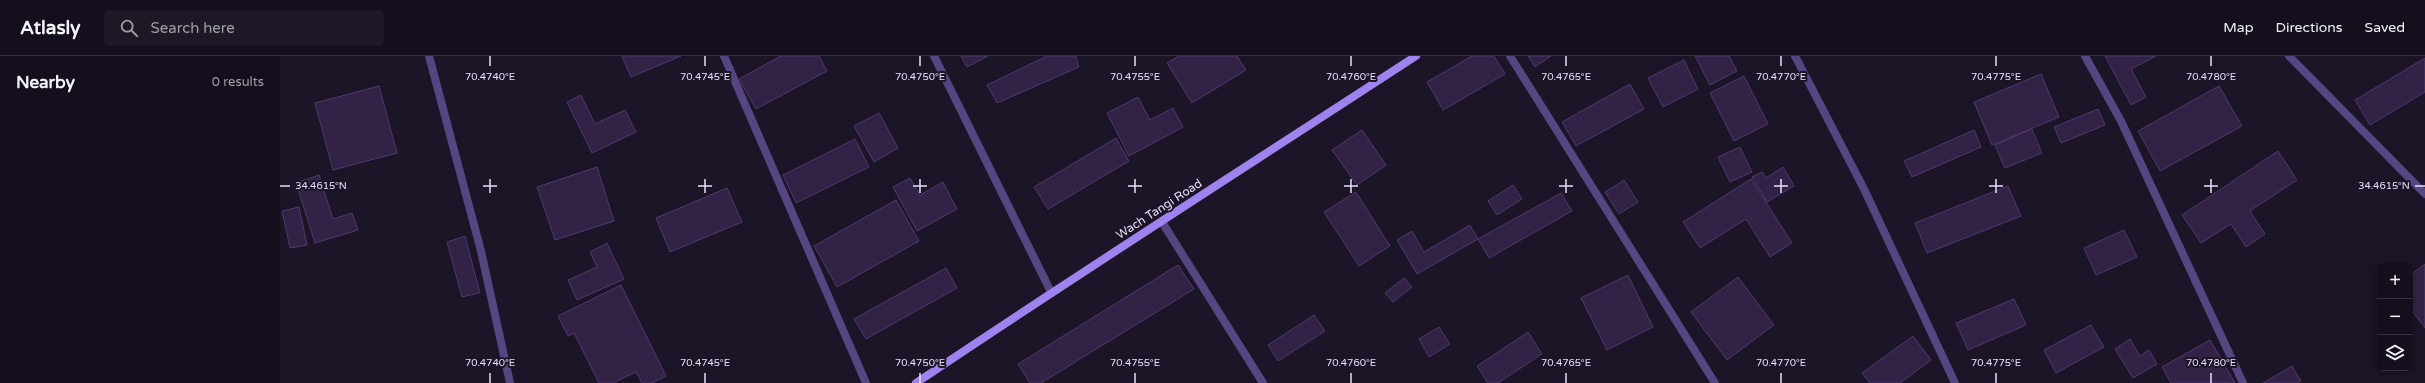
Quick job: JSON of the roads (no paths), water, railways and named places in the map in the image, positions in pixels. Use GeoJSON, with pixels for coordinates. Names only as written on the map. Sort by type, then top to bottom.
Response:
{"type":"FeatureCollection","features":[{"type":"Feature","properties":{"kind":"main road","name":"Wach Tangi Road"},"geometry":{"type":"LineString","coordinates":[[916,383],[1051,292],[1162,222],[1416,56]]}},
{"type":"Feature","properties":{"kind":"street"},"geometry":{"type":"LineString","coordinates":[[429,56],[480,250],[510,383]]}},
{"type":"Feature","properties":{"kind":"street"},"geometry":{"type":"LineString","coordinates":[[724,56],[866,383]]}},
{"type":"Feature","properties":{"kind":"street"},"geometry":{"type":"LineString","coordinates":[[934,56],[1051,292]]}},
{"type":"Feature","properties":{"kind":"street"},"geometry":{"type":"LineString","coordinates":[[1510,56],[1715,383]]}},
{"type":"Feature","properties":{"kind":"street"},"geometry":{"type":"LineString","coordinates":[[1796,56],[1864,189],[1955,383]]}},
{"type":"Feature","properties":{"kind":"street"},"geometry":{"type":"LineString","coordinates":[[2085,56],[2121,121],[2243,383]]}},
{"type":"Feature","properties":{"kind":"street"},"geometry":{"type":"LineString","coordinates":[[2290,56],[2425,194]]}},
{"type":"Feature","properties":{"kind":"street"},"geometry":{"type":"LineString","coordinates":[[1162,222],[1263,383]]}}]}
